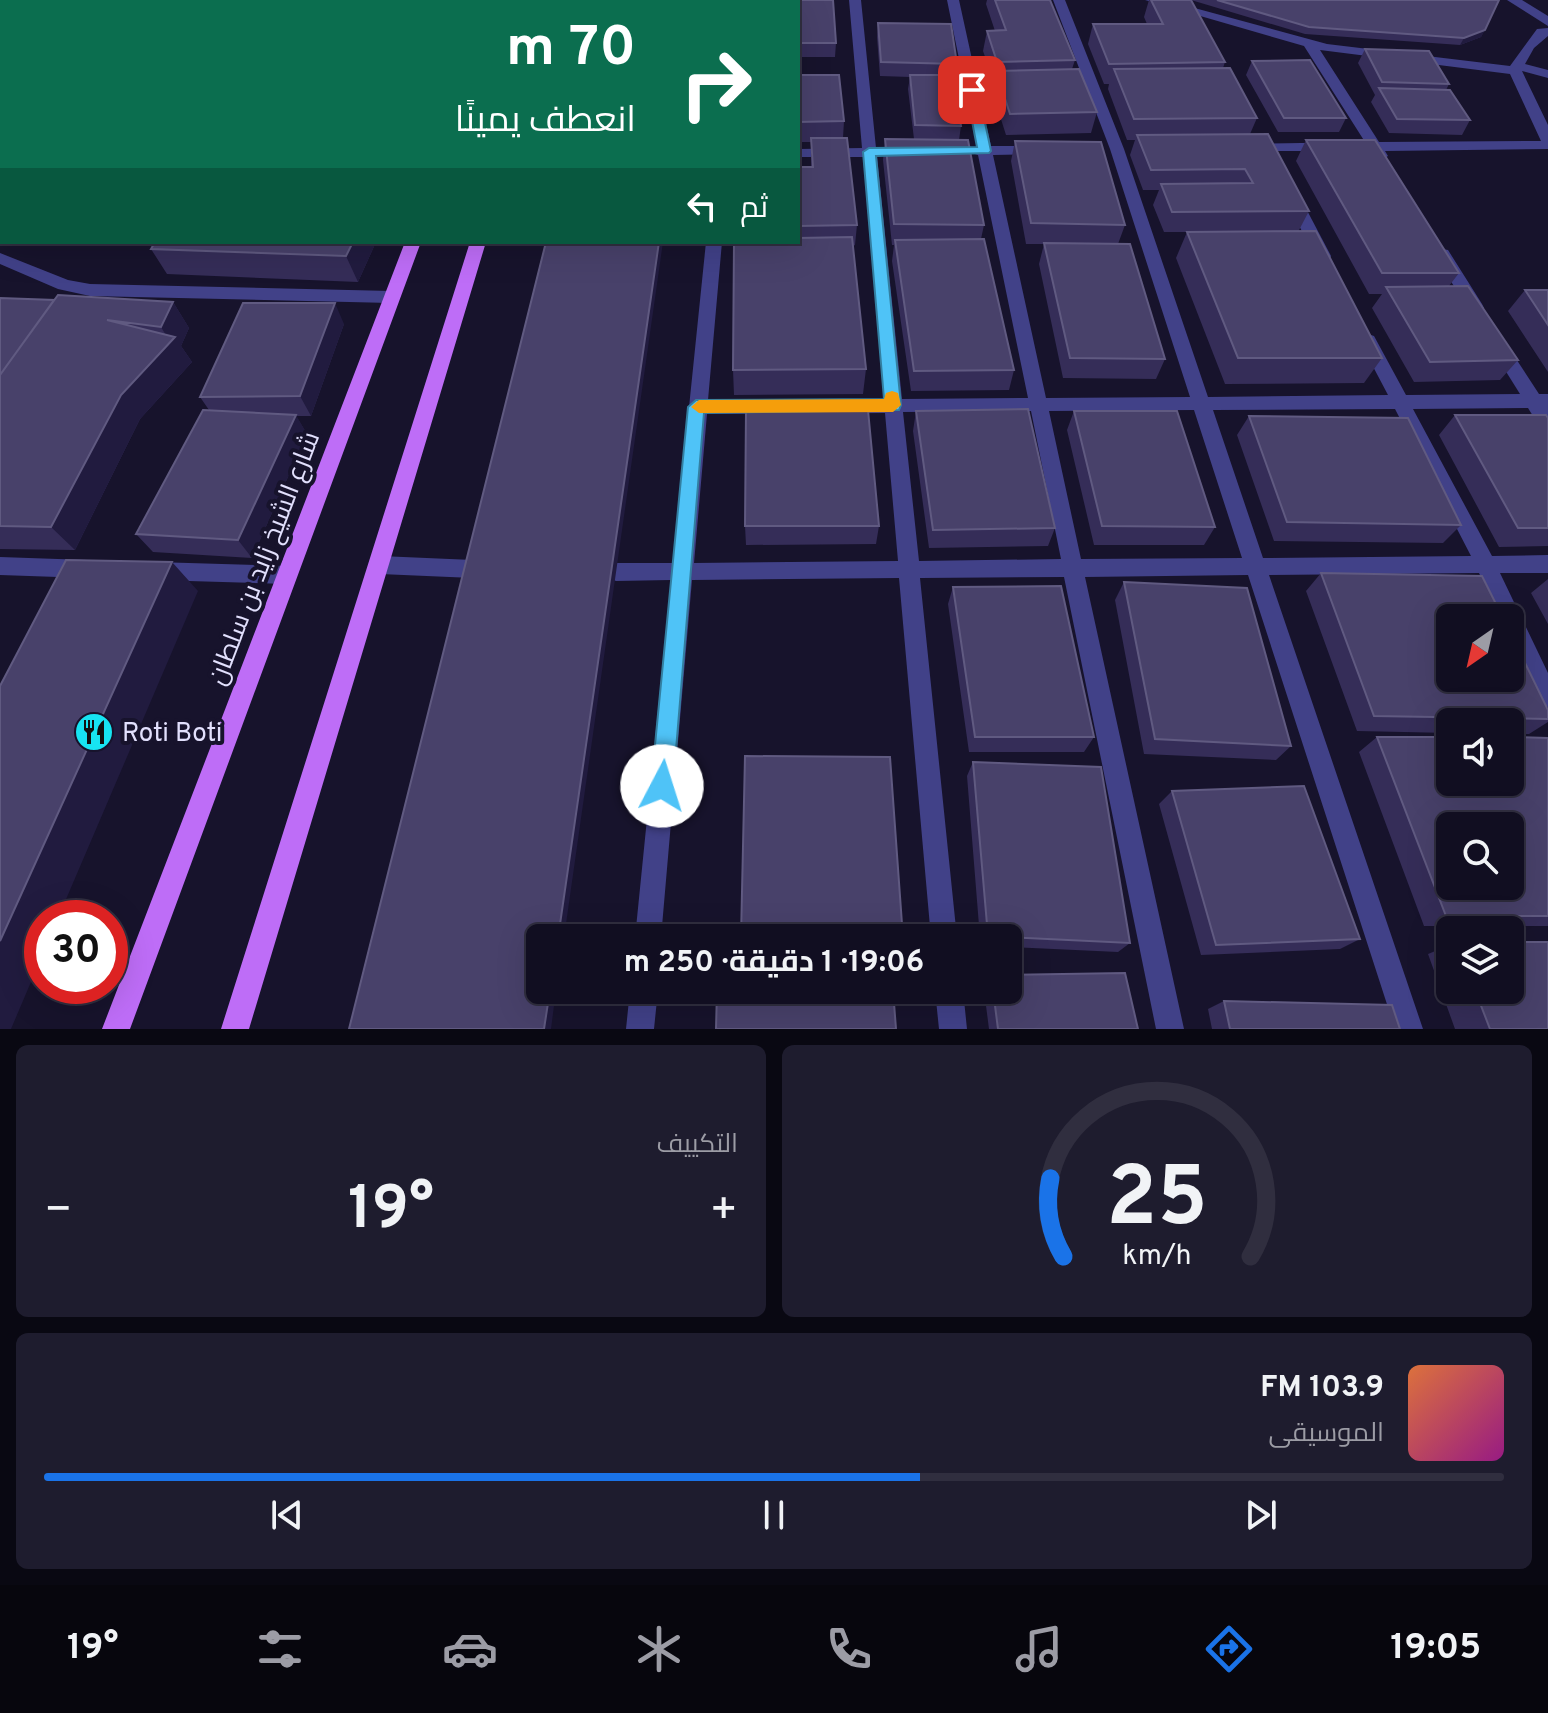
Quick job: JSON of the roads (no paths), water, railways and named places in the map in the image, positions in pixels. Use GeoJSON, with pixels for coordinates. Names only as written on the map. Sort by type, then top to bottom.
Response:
{"type":"FeatureCollection","features":[{"type":"Feature","properties":{"kind":"main road","name":"شارع الشيخ زايد بن سلطان"},"geometry":{"type":"LineString","coordinates":[[116,1029],[412,244]]}},
{"type":"Feature","properties":{"kind":"main road"},"geometry":{"type":"LineString","coordinates":[[235,1029],[477,244]]}},
{"type":"Feature","properties":{"kind":"street"},"geometry":{"type":"LineString","coordinates":[[855,0],[943,924]]}},
{"type":"Feature","properties":{"kind":"street"},"geometry":{"type":"LineString","coordinates":[[953,0],[1170,1029]]}},
{"type":"Feature","properties":{"kind":"street"},"geometry":{"type":"LineString","coordinates":[[1059,0],[1117,149],[1409,1029]]}},
{"type":"Feature","properties":{"kind":"street"},"geometry":{"type":"LineString","coordinates":[[1151,0],[1309,44],[1548,74]]}},
{"type":"Feature","properties":{"kind":"street"},"geometry":{"type":"LineString","coordinates":[[1502,0],[1516,2],[1548,22]]}},
{"type":"Feature","properties":{"kind":"street"},"geometry":{"type":"LineString","coordinates":[[1193,12],[1208,39]]}},
{"type":"Feature","properties":{"kind":"street"},"geometry":{"type":"LineString","coordinates":[[1516,68],[1530,44],[1542,32],[1548,32]]}},
{"type":"Feature","properties":{"kind":"street"},"geometry":{"type":"LineString","coordinates":[[1309,44],[1392,173]]}},
{"type":"Feature","properties":{"kind":"street"},"geometry":{"type":"LineString","coordinates":[[1530,44],[1548,49]]}},
{"type":"Feature","properties":{"kind":"street"},"geometry":{"type":"LineString","coordinates":[[1236,148],[1270,155],[1375,147],[1548,142],[1516,68]]}},
{"type":"Feature","properties":{"kind":"street"},"geometry":{"type":"LineString","coordinates":[[1530,101],[1548,106]]}},
{"type":"Feature","properties":{"kind":"street"},"geometry":{"type":"LineString","coordinates":[[956,151],[1058,150]]}},
{"type":"Feature","properties":{"kind":"street"},"geometry":{"type":"LineString","coordinates":[[800,153],[898,151]]}},
{"type":"Feature","properties":{"kind":"street"},"geometry":{"type":"LineString","coordinates":[[1270,155],[1333,275]]}},
{"type":"Feature","properties":{"kind":"street"},"geometry":{"type":"LineString","coordinates":[[1434,240],[1488,327],[1541,401],[1548,424]]}},
{"type":"Feature","properties":{"kind":"street"},"geometry":{"type":"LineString","coordinates":[[649,924],[714,244]]}},
{"type":"Feature","properties":{"kind":"street"},"geometry":{"type":"LineString","coordinates":[[0,258],[64,285],[90,290],[391,297]]}},
{"type":"Feature","properties":{"kind":"street"},"geometry":{"type":"LineString","coordinates":[[1356,317],[1486,565],[1548,697]]}},
{"type":"Feature","properties":{"kind":"street"},"geometry":{"type":"LineString","coordinates":[[696,407],[1541,401]]}},
{"type":"Feature","properties":{"kind":"street"},"geometry":{"type":"LineString","coordinates":[[616,572],[682,574],[1548,564]]}},
{"type":"Feature","properties":{"kind":"street"},"geometry":{"type":"LineString","coordinates":[[380,565],[473,569]]}},
{"type":"Feature","properties":{"kind":"street"},"geometry":{"type":"LineString","coordinates":[[0,566],[287,575]]}},
{"type":"Feature","properties":{"kind":"street"},"geometry":{"type":"LineString","coordinates":[[640,1029],[643,1004]]}},
{"type":"Feature","properties":{"kind":"street"},"geometry":{"type":"LineString","coordinates":[[950,1004],[953,1029]]}},
{"type":"Feature","properties":{"kind":"place","name":"Roti Boti"},"geometry":{"type":"Point","coordinates":[94,732]}}]}
